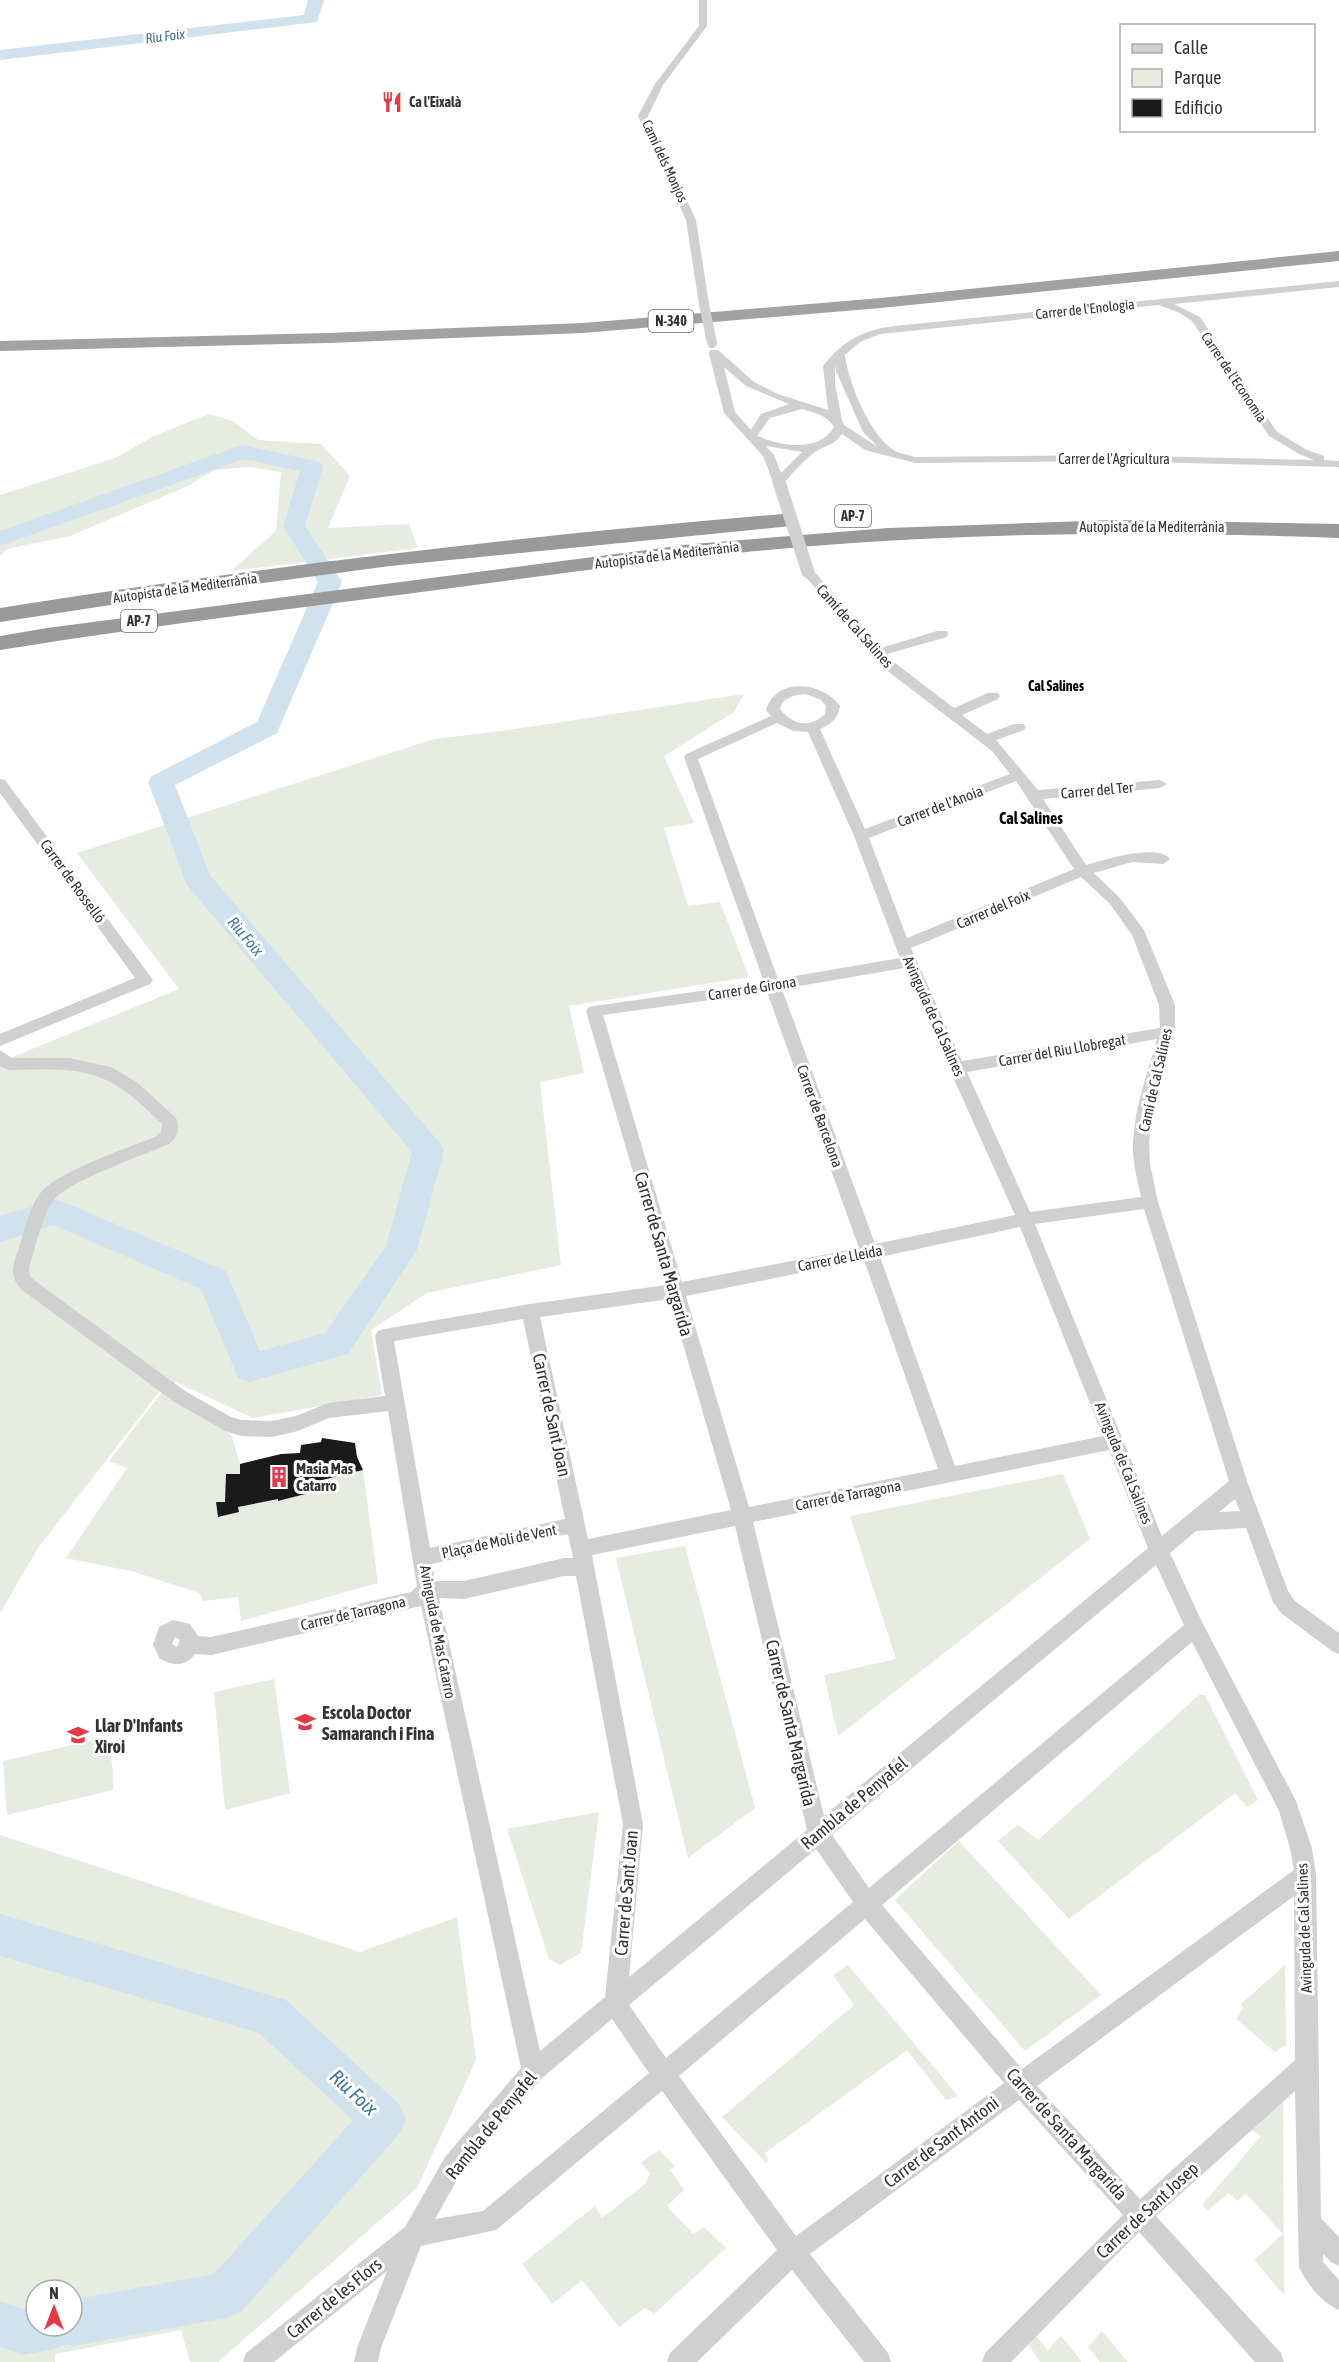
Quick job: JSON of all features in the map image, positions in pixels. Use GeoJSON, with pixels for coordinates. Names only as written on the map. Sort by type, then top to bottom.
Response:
{"type":"FeatureCollection","features":[{"type":"Feature","properties":{"kind":"highway","name":"N-340"},"geometry":{"type":"LineString","coordinates":[[0,346],[340,337],[583,327],[881,303],[1339,256]]}},
{"type":"Feature","properties":{"kind":"highway","name":"Autopista de la Mediterrània"},"geometry":{"type":"LineString","coordinates":[[0,615],[528,542],[930,512],[1123,506],[1339,511]]}},
{"type":"Feature","properties":{"kind":"highway","name":"Autopista de la Mediterrània"},"geometry":{"type":"LineString","coordinates":[[0,642],[278,603],[734,546],[891,534],[1132,526],[1339,531]]}},
{"type":"Feature","properties":{"kind":"street","name":"Camí dels Monjos"},"geometry":{"type":"LineString","coordinates":[[703,0],[703,26],[647,101],[643,116],[692,220],[704,304]]}},
{"type":"Feature","properties":{"kind":"street","name":"Carrer de l'Enologia"},"geometry":{"type":"LineString","coordinates":[[840,355],[848,344],[858,337],[876,331],[1339,284]]}},
{"type":"Feature","properties":{"kind":"street","name":"Carrer de l'Economia"},"geometry":{"type":"LineString","coordinates":[[1196,319],[1195,311],[1203,297]]}},
{"type":"Feature","properties":{"kind":"street","name":"Carrer de l'Economia"},"geometry":{"type":"LineString","coordinates":[[1159,302],[1184,311],[1196,319],[1273,434],[1303,452],[1337,464]]}},
{"type":"Feature","properties":{"kind":"street","name":"Camí de Cal Salines"},"geometry":{"type":"LineString","coordinates":[[704,304],[730,413],[768,454],[808,572],[878,653],[904,678],[987,739],[1034,795],[1083,871],[1115,901],[1139,934],[1167,1005],[1167,1032],[1146,1105],[1141,1141],[1142,1164],[1150,1202],[1239,1484],[1280,1596],[1288,1607],[1339,1645]]}},
{"type":"Feature","properties":{"kind":"street","name":"Carrer de l'Agricultura"},"geometry":{"type":"LineString","coordinates":[[713,349],[750,384],[774,396],[826,413],[869,448],[915,460],[1109,458],[1337,464]]}},
{"type":"Feature","properties":{"kind":"street"},"geometry":{"type":"LineString","coordinates":[[803,405],[765,416],[753,438],[799,448],[827,444],[836,438],[838,424],[829,384],[828,366],[840,355]]}},
{"type":"Feature","properties":{"kind":"street"},"geometry":{"type":"LineString","coordinates":[[840,355],[841,370],[870,432],[891,453]]}},
{"type":"Feature","properties":{"kind":"street","name":"Carrer de l'Economia"},"geometry":{"type":"LineString","coordinates":[[1247,460],[1272,444],[1273,434]]}},
{"type":"Feature","properties":{"kind":"street"},"geometry":{"type":"LineString","coordinates":[[779,482],[815,447]]}},
{"type":"Feature","properties":{"kind":"street"},"geometry":{"type":"LineString","coordinates":[[878,653],[942,634]]}},
{"type":"Feature","properties":{"kind":"street"},"geometry":{"type":"LineString","coordinates":[[794,691],[818,693],[833,704],[835,711],[824,724],[813,728],[787,725],[777,718],[773,710],[775,702],[782,695],[794,691]]}},
{"type":"Feature","properties":{"kind":"street"},"geometry":{"type":"LineString","coordinates":[[954,713],[993,696]]}},
{"type":"Feature","properties":{"kind":"street","name":"Carrer de Barcelona"},"geometry":{"type":"LineString","coordinates":[[777,718],[691,757],[771,986],[871,1252],[949,1475]]}},
{"type":"Feature","properties":{"kind":"street"},"geometry":{"type":"LineString","coordinates":[[987,739],[1019,727]]}},
{"type":"Feature","properties":{"kind":"street","name":"Avinguda de Cal Salines"},"geometry":{"type":"LineString","coordinates":[[813,728],[861,836],[909,962],[1025,1219],[1158,1550],[1195,1628],[1289,1808],[1301,1848],[1305,1875],[1311,2267],[1339,2298]]}},
{"type":"Feature","properties":{"kind":"street","name":"Carrer de l'Anoia"},"geometry":{"type":"LineString","coordinates":[[861,836],[1019,775]]}},
{"type":"Feature","properties":{"kind":"street","name":"Carrer de Rosselló"},"geometry":{"type":"LineString","coordinates":[[0,783],[145,980],[0,1040]]}},
{"type":"Feature","properties":{"kind":"street","name":"Carrer del Ter"},"geometry":{"type":"LineString","coordinates":[[1034,795],[1160,784]]}},
{"type":"Feature","properties":{"kind":"street","name":"Carrer del Foix"},"geometry":{"type":"LineString","coordinates":[[903,946],[1083,871],[1132,857],[1162,859]]}},
{"type":"Feature","properties":{"kind":"street","name":"Carrer de Girona"},"geometry":{"type":"LineString","coordinates":[[594,1011],[771,986],[909,962]]}},
{"type":"Feature","properties":{"kind":"street","name":"Carrer de Santa Margarida"},"geometry":{"type":"LineString","coordinates":[[594,1011],[674,1291],[742,1516],[818,1833],[867,1904],[1020,2084],[1272,2362]]}},
{"type":"Feature","properties":{"kind":"street","name":"Carrer del Riu Llobregat"},"geometry":{"type":"LineString","coordinates":[[957,1068],[1167,1032]]}},
{"type":"Feature","properties":{"kind":"street"},"geometry":{"type":"LineString","coordinates":[[0,1056],[8,1064],[69,1065],[104,1071],[138,1090],[170,1122],[171,1129],[163,1140],[65,1182],[49,1194],[37,1219],[20,1269],[22,1279],[171,1390],[225,1423],[241,1428],[272,1429],[298,1423],[328,1411],[396,1402]]}},
{"type":"Feature","properties":{"kind":"street","name":"Carrer de Lleida"},"geometry":{"type":"LineString","coordinates":[[530,1311],[674,1291],[1025,1219],[1150,1202]]}},
{"type":"Feature","properties":{"kind":"street","name":"Avinguda de Mas Catarro"},"geometry":{"type":"LineString","coordinates":[[530,1311],[384,1336],[427,1589],[533,2072]]}},
{"type":"Feature","properties":{"kind":"street","name":"Carrer de Sant Joan"},"geometry":{"type":"LineString","coordinates":[[530,1311],[582,1558],[633,1824],[615,2003]]}},
{"type":"Feature","properties":{"kind":"street","name":"Carrer de Tarragona"},"geometry":{"type":"LineString","coordinates":[[189,1645],[211,1646],[417,1599],[427,1589],[464,1590],[564,1568],[582,1558],[742,1516],[1116,1441]]}},
{"type":"Feature","properties":{"kind":"street","name":"Rambla de Penyafel"},"geometry":{"type":"LineString","coordinates":[[413,2235],[453,2166],[533,2072],[1239,1484]]}},
{"type":"Feature","properties":{"kind":"street"},"geometry":{"type":"LineString","coordinates":[[1192,1523],[1228,1519],[1253,1520]]}},
{"type":"Feature","properties":{"kind":"street","name":"Plaça de Molí de Vent"},"geometry":{"type":"LineString","coordinates":[[423,1558],[574,1525]]}},
{"type":"Feature","properties":{"kind":"street"},"geometry":{"type":"LineString","coordinates":[[366,2362],[369,2348],[413,2235],[488,2222],[1195,1628]]}},
{"type":"Feature","properties":{"kind":"street","name":"Carrer de Sant Antoni"},"geometry":{"type":"LineString","coordinates":[[679,2362],[793,2252],[1305,1875]]}},
{"type":"Feature","properties":{"kind":"street"},"geometry":{"type":"LineString","coordinates":[[615,2003],[635,2035],[793,2252],[879,2362]]}},
{"type":"Feature","properties":{"kind":"street","name":"Carrer de Sant Josep"},"geometry":{"type":"LineString","coordinates":[[994,2362],[1140,2214],[1307,2065]]}},
{"type":"Feature","properties":{"kind":"street"},"geometry":{"type":"LineString","coordinates":[[1310,2223],[1339,2254]]}},
{"type":"Feature","properties":{"kind":"street","name":"Carrer de les Flors"},"geometry":{"type":"LineString","coordinates":[[255,2362],[413,2235]]}},
{"type":"Feature","properties":{"kind":"green space"},"geometry":{"type":"Polygon","coordinates":[[[209,414],[233,421],[258,440],[321,444],[350,476],[328,528],[409,524],[418,548],[231,571],[276,531],[281,472],[250,467],[214,470],[188,486],[70,536],[7,549],[0,555],[0,495],[115,458],[154,436],[209,414]]]}},
{"type":"Feature","properties":{"kind":"green space"},"geometry":{"type":"Polygon","coordinates":[[[744,694],[734,712],[664,756],[694,823],[664,828],[688,906],[720,902],[749,977],[569,1006],[584,1073],[540,1082],[561,1265],[427,1293],[371,1330],[382,1395],[253,1418],[176,1382],[160,1391],[38,1548],[0,1613],[0,1062],[179,989],[77,853],[434,739],[509,730],[744,694]]]}},
{"type":"Feature","properties":{"kind":"green space"},"geometry":{"type":"Polygon","coordinates":[[[162,1392],[231,1434],[240,1464],[240,1474],[227,1474],[225,1502],[216,1503],[218,1517],[239,1512],[238,1507],[267,1501],[277,1482],[279,1501],[321,1490],[318,1481],[363,1470],[378,1583],[241,1621],[238,1597],[203,1601],[199,1593],[131,1571],[66,1558],[127,1468],[109,1461],[162,1392]]]}},
{"type":"Feature","properties":{"kind":"green space"},"geometry":{"type":"Polygon","coordinates":[[[1063,1474],[1090,1539],[838,1736],[824,1675],[896,1659],[850,1516],[1063,1474]]]}},
{"type":"Feature","properties":{"kind":"green space"},"geometry":{"type":"Polygon","coordinates":[[[685,1546],[755,1808],[688,1858],[616,1558],[685,1546]]]}},
{"type":"Feature","properties":{"kind":"green space"},"geometry":{"type":"Polygon","coordinates":[[[274,1679],[290,1793],[225,1810],[214,1692],[274,1679]]]}},
{"type":"Feature","properties":{"kind":"green space"},"geometry":{"type":"Polygon","coordinates":[[[1199,1695],[1205,1695],[1258,1800],[1247,1807],[1235,1793],[1069,1919],[998,1841],[1018,1825],[1038,1840],[1199,1695]]]}},
{"type":"Feature","properties":{"kind":"green space"},"geometry":{"type":"Polygon","coordinates":[[[107,1737],[113,1770],[113,1790],[7,1815],[3,1761],[107,1737]]]}},
{"type":"Feature","properties":{"kind":"green space"},"geometry":{"type":"Polygon","coordinates":[[[599,1812],[581,1953],[560,1965],[549,1959],[507,1829],[599,1812]]]}},
{"type":"Feature","properties":{"kind":"green space"},"geometry":{"type":"Polygon","coordinates":[[[0,1835],[360,1952],[457,1917],[476,2060],[417,2188],[218,2362],[190,2362],[181,2330],[55,2354],[55,2362],[0,2362],[0,1835]]]}},
{"type":"Feature","properties":{"kind":"green space"},"geometry":{"type":"Polygon","coordinates":[[[959,1841],[1101,1995],[1025,2051],[895,1900],[959,1841]]]}},
{"type":"Feature","properties":{"kind":"green space"},"geometry":{"type":"Polygon","coordinates":[[[848,1965],[958,2096],[946,2100],[907,2050],[765,2153],[768,2159],[767,2164],[722,2117],[854,2005],[833,1975],[848,1965]]]}},
{"type":"Feature","properties":{"kind":"green space"},"geometry":{"type":"Polygon","coordinates":[[[1285,1965],[1286,2045],[1275,2052],[1236,2019],[1243,2008],[1241,2004],[1285,1965]]]}},
{"type":"Feature","properties":{"kind":"green space"},"geometry":{"type":"Polygon","coordinates":[[[1283,2098],[1284,2295],[1254,2260],[1283,2234],[1246,2194],[1237,2201],[1229,2193],[1208,2210],[1202,2205],[1261,2136],[1247,2127],[1283,2098]]]}},
{"type":"Feature","properties":{"kind":"green space"},"geometry":{"type":"Polygon","coordinates":[[[659,2150],[675,2166],[670,2170],[684,2190],[667,2206],[693,2234],[704,2227],[726,2248],[654,2314],[645,2308],[619,2327],[582,2280],[552,2304],[522,2264],[595,2206],[602,2218],[645,2184],[650,2173],[641,2163],[659,2150]]]}},
{"type":"Feature","properties":{"kind":"green space"},"geometry":{"type":"Polygon","coordinates":[[[1102,2331],[1128,2362],[1100,2362],[1088,2347],[1102,2331]]]}},
{"type":"Feature","properties":{"kind":"green space"},"geometry":{"type":"Polygon","coordinates":[[[1036,2336],[1048,2350],[1061,2336],[1082,2362],[1040,2362],[1028,2344],[1036,2336]]]}},
{"type":"Feature","properties":{"kind":"building","name":"Masia Mas Catarro"},"geometry":{"type":"Polygon","coordinates":[[[322,1438],[355,1443],[357,1457],[363,1470],[318,1481],[321,1490],[278,1501],[278,1499],[238,1507],[239,1512],[218,1517],[216,1502],[225,1502],[226,1474],[240,1474],[240,1464],[281,1454],[300,1453],[301,1445],[321,1442],[322,1438]]]}},
{"type":"Feature","properties":{"kind":"waterway","name":"Riu Foix"},"geometry":{"type":"LineString","coordinates":[[0,55],[311,19],[316,0]]}},
{"type":"Feature","properties":{"kind":"waterway","name":"Riu Foix"},"geometry":{"type":"LineString","coordinates":[[0,539],[242,452],[312,467],[294,526],[330,582],[268,727],[161,782],[197,878],[428,1150],[401,1250],[336,1344],[250,1368],[214,1280],[55,1212],[0,1229]]}},
{"type":"Feature","properties":{"kind":"waterway","name":"Riu Foix"},"geometry":{"type":"LineString","coordinates":[[0,1935],[271,2015],[384,2119],[226,2295],[84,2321]]}},
{"type":"Feature","properties":{"kind":"waterway","name":"Riu Foix"},"geometry":{"type":"LineString","coordinates":[[0,2324],[24,2332]]}},
{"type":"Feature","properties":{"kind":"place","name":"Ca l'Eixalà"},"geometry":{"type":"Point","coordinates":[392,102]}},
{"type":"Feature","properties":{"kind":"place","name":"Masia Mas Catarro"},"geometry":{"type":"Point","coordinates":[279,1477]}},
{"type":"Feature","properties":{"kind":"place","name":"Escola Doctor Samaranch i Fina"},"geometry":{"type":"Point","coordinates":[305,1722]}},
{"type":"Feature","properties":{"kind":"place","name":"Llar D'Infants Xiroi"},"geometry":{"type":"Point","coordinates":[78,1735]}},
{"type":"Feature","properties":{"kind":"district","name":"Cal Salines"},"geometry":{"type":"Point","coordinates":[1056,686]}},
{"type":"Feature","properties":{"kind":"district","name":"Cal Salines"},"geometry":{"type":"Point","coordinates":[1031,818]}}]}
